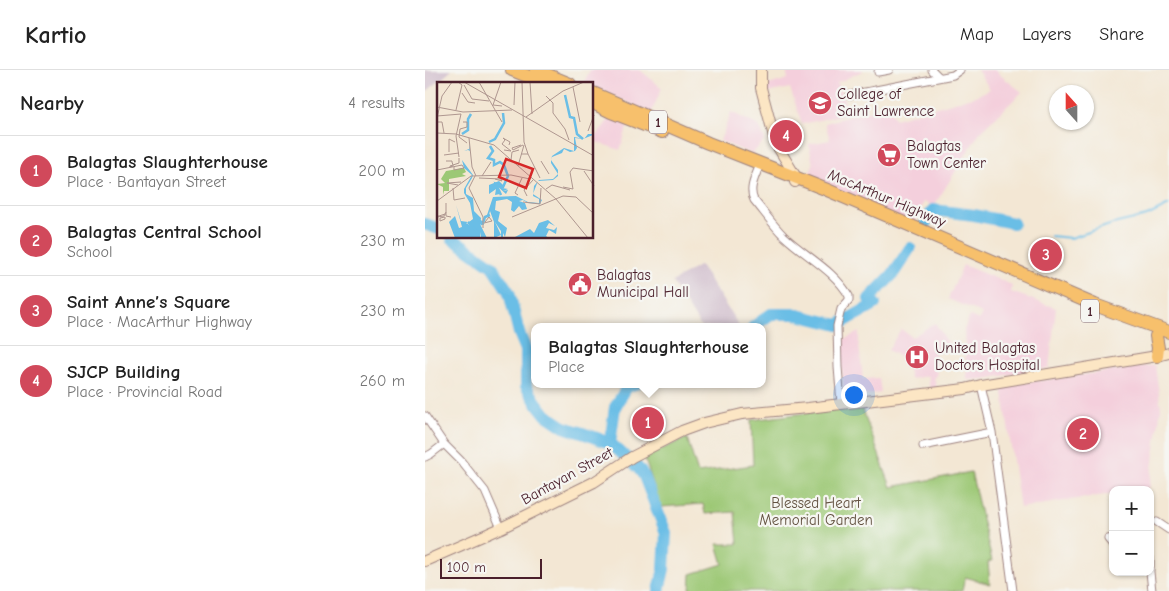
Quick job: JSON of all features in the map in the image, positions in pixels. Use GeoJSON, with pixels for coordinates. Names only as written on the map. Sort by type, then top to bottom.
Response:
{"type":"FeatureCollection","features":[{"type":"Feature","properties":{"kind":"highway"},"geometry":{"type":"LineString","coordinates":[[512,70],[563,82]]}},
{"type":"Feature","properties":{"kind":"highway"},"geometry":{"type":"LineString","coordinates":[[536,70],[548,78]]}},
{"type":"Feature","properties":{"kind":"highway","name":"MacArthur Highway"},"geometry":{"type":"LineString","coordinates":[[594,93],[759,167]]}},
{"type":"Feature","properties":{"kind":"highway","name":"MacArthur Highway"},"geometry":{"type":"LineString","coordinates":[[594,103],[616,114],[795,180],[922,234],[1092,312],[1169,340]]}},
{"type":"Feature","properties":{"kind":"highway","name":"MacArthur Highway"},"geometry":{"type":"LineString","coordinates":[[922,234],[1169,332]]}},
{"type":"Feature","properties":{"kind":"highway"},"geometry":{"type":"LineString","coordinates":[[1156,336],[1159,348],[1163,354]]}},
{"type":"Feature","properties":{"kind":"main road"},"geometry":{"type":"LineString","coordinates":[[761,70],[761,88],[776,144],[795,180]]}},
{"type":"Feature","properties":{"kind":"main road","name":"Bantayan Street"},"geometry":{"type":"LineString","coordinates":[[425,561],[501,528],[594,482],[632,457],[682,431],[704,423],[742,414],[957,390],[1163,354]]}},
{"type":"Feature","properties":{"kind":"street"},"geometry":{"type":"LineString","coordinates":[[878,72],[889,70]]}},
{"type":"Feature","properties":{"kind":"street"},"geometry":{"type":"LineString","coordinates":[[932,70],[939,77]]}},
{"type":"Feature","properties":{"kind":"street"},"geometry":{"type":"LineString","coordinates":[[850,95],[953,75],[960,70]]}},
{"type":"Feature","properties":{"kind":"street"},"geometry":{"type":"LineString","coordinates":[[759,167],[751,190],[754,200],[784,235],[820,264],[838,281],[849,296],[849,300],[841,309],[837,326],[841,404]]}},
{"type":"Feature","properties":{"kind":"street"},"geometry":{"type":"LineString","coordinates":[[981,385],[992,432],[1013,591]]}},
{"type":"Feature","properties":{"kind":"street"},"geometry":{"type":"LineString","coordinates":[[425,416],[444,444],[485,490],[501,528]]}},
{"type":"Feature","properties":{"kind":"street"},"geometry":{"type":"LineString","coordinates":[[923,446],[992,432]]}},
{"type":"Feature","properties":{"kind":"street"},"geometry":{"type":"LineString","coordinates":[[425,457],[444,444]]}},
{"type":"Feature","properties":{"kind":"street"},"geometry":{"type":"LineString","coordinates":[[1157,522],[1169,530]]}},
{"type":"Feature","properties":{"kind":"street"},"geometry":{"type":"LineString","coordinates":[[1150,576],[1152,591]]}},
{"type":"Feature","properties":{"kind":"shaded area"},"geometry":{"type":"Polygon","coordinates":[[[425,70],[452,70],[437,82],[425,93],[425,70]]]}},
{"type":"Feature","properties":{"kind":"shaded area"},"geometry":{"type":"Polygon","coordinates":[[[590,70],[640,70],[662,88],[651,113],[594,86],[594,82],[584,82],[590,70]]]}},
{"type":"Feature","properties":{"kind":"shaded area","name":"College of Saint Lawrence"},"geometry":{"type":"Polygon","coordinates":[[[786,70],[864,70],[837,83],[849,113],[802,124],[790,88],[767,93],[765,86],[788,79],[786,70]]]}},
{"type":"Feature","properties":{"kind":"shaded area","name":"Balagtas Town Center"},"geometry":{"type":"Polygon","coordinates":[[[977,70],[997,70],[999,74],[1022,92],[980,132],[934,206],[924,202],[912,226],[807,178],[813,165],[809,144],[830,140],[825,123],[889,107],[895,119],[976,96],[990,89],[977,70]]]}},
{"type":"Feature","properties":{"kind":"shaded area"},"geometry":{"type":"Polygon","coordinates":[[[731,112],[759,126],[765,140],[752,154],[720,141],[731,112]]]}},
{"type":"Feature","properties":{"kind":"shaded area"},"geometry":{"type":"Polygon","coordinates":[[[610,118],[628,125],[620,150],[594,141],[610,118]]]}},
{"type":"Feature","properties":{"kind":"shaded area"},"geometry":{"type":"Polygon","coordinates":[[[700,265],[737,323],[698,323],[672,282],[700,265]]]}},
{"type":"Feature","properties":{"kind":"shaded area"},"geometry":{"type":"Polygon","coordinates":[[[963,265],[1012,285],[1011,292],[1056,308],[1049,368],[967,380],[964,330],[970,316],[979,320],[982,313],[948,299],[963,265]]]}},
{"type":"Feature","properties":{"kind":"shaded area","name":"United Balagtas Doctors Hospital"},"geometry":{"type":"Polygon","coordinates":[[[935,323],[949,344],[935,353],[937,376],[934,377],[937,390],[930,391],[928,376],[910,379],[906,360],[888,350],[901,329],[912,337],[935,323]]]}},
{"type":"Feature","properties":{"kind":"shaded area"},"geometry":{"type":"Polygon","coordinates":[[[859,332],[863,379],[879,378],[881,393],[865,395],[864,388],[865,397],[845,399],[839,342],[859,332]]]}},
{"type":"Feature","properties":{"kind":"shaded area"},"geometry":{"type":"Polygon","coordinates":[[[1155,365],[1161,408],[1149,486],[1109,486],[1109,495],[1020,508],[1002,386],[1155,365]]]}},
{"type":"Feature","properties":{"kind":"green space","name":"Blessed Heart Memorial Garden"},"geometry":{"type":"Polygon","coordinates":[[[861,406],[891,487],[971,472],[992,561],[988,562],[990,584],[965,577],[962,591],[690,591],[691,574],[723,564],[717,544],[738,544],[735,512],[705,514],[703,504],[661,507],[644,457],[687,438],[698,473],[753,465],[751,420],[861,406]]]}},
{"type":"Feature","properties":{"kind":"waterway"},"geometry":{"type":"LineString","coordinates":[[1051,236],[1071,238],[1113,224],[1147,216],[1169,205]]}},
{"type":"Feature","properties":{"kind":"waterway"},"geometry":{"type":"LineString","coordinates":[[924,226],[933,210],[974,215],[1013,223]]}},
{"type":"Feature","properties":{"kind":"waterway"},"geometry":{"type":"LineString","coordinates":[[425,224],[437,228]]}},
{"type":"Feature","properties":{"kind":"waterway"},"geometry":{"type":"LineString","coordinates":[[453,239],[492,266],[509,292],[519,333],[526,350],[526,386],[546,415],[564,427],[610,443],[638,468],[644,476],[666,533],[664,569],[659,591]]}},
{"type":"Feature","properties":{"kind":"waterway"},"geometry":{"type":"LineString","coordinates":[[759,323],[771,314],[794,314],[838,325],[875,304],[869,299],[893,274],[910,248]]}},
{"type":"Feature","properties":{"kind":"waterway"},"geometry":{"type":"LineString","coordinates":[[610,443],[615,407],[626,388]]}},
{"type":"Feature","properties":{"kind":"place","name":"College of Saint Lawrence"},"geometry":{"type":"Point","coordinates":[820,103]}},
{"type":"Feature","properties":{"kind":"place","name":"SJCP Building"},"geometry":{"type":"Point","coordinates":[786,136]}},
{"type":"Feature","properties":{"kind":"place","name":"Balagtas Town Center"},"geometry":{"type":"Point","coordinates":[889,155]}},
{"type":"Feature","properties":{"kind":"place","name":"Saint Anne’s Square"},"geometry":{"type":"Point","coordinates":[1046,255]}},
{"type":"Feature","properties":{"kind":"place","name":"Balagtas Municipal Hall"},"geometry":{"type":"Point","coordinates":[580,284]}},
{"type":"Feature","properties":{"kind":"place","name":"United Balagtas Doctors Hospital"},"geometry":{"type":"Point","coordinates":[917,357]}},
{"type":"Feature","properties":{"kind":"place","name":"Balagtas Slaughterhouse"},"geometry":{"type":"Point","coordinates":[648,423]}},
{"type":"Feature","properties":{"kind":"place","name":"Balagtas Central School"},"geometry":{"type":"Point","coordinates":[1083,434]}}]}
